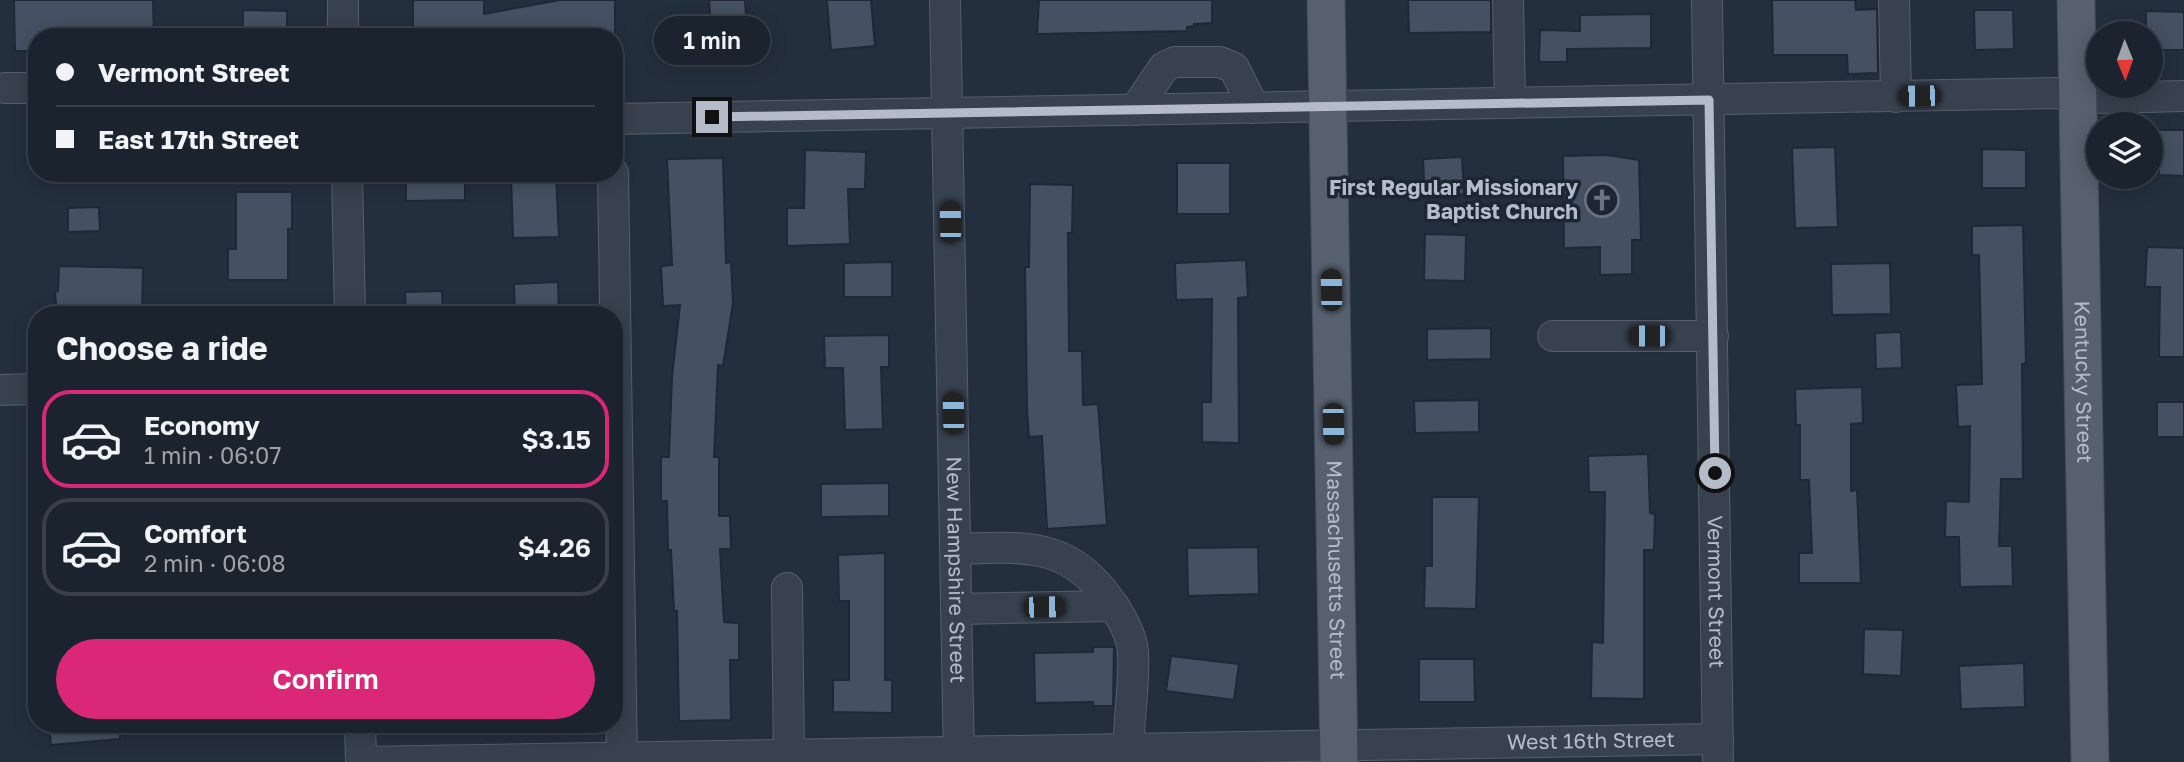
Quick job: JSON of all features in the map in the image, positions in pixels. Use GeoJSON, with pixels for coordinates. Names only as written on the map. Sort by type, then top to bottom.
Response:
{"type":"FeatureCollection","features":[{"type":"Feature","properties":{"kind":"main road","name":"Massachusetts Street"},"geometry":{"type":"LineString","coordinates":[[1326,0],[1339,754]]}},
{"type":"Feature","properties":{"kind":"main road","name":"Kentucky Street"},"geometry":{"type":"LineString","coordinates":[[2076,0],[2090,762]]}},
{"type":"Feature","properties":{"kind":"street"},"geometry":{"type":"LineString","coordinates":[[342,0],[343,28]]}},
{"type":"Feature","properties":{"kind":"street","name":"New Hampshire Street"},"geometry":{"type":"LineString","coordinates":[[945,0],[958,756]]}},
{"type":"Feature","properties":{"kind":"street"},"geometry":{"type":"LineString","coordinates":[[1508,0],[1510,103]]}},
{"type":"Feature","properties":{"kind":"street","name":"Vermont Street"},"geometry":{"type":"LineString","coordinates":[[1707,0],[1718,750]]}},
{"type":"Feature","properties":{"kind":"street"},"geometry":{"type":"LineString","coordinates":[[1894,0],[1896,97]]}},
{"type":"Feature","properties":{"kind":"street"},"geometry":{"type":"LineString","coordinates":[[1135,110],[1154,77],[1175,62],[1220,62],[1234,68],[1255,108]]}},
{"type":"Feature","properties":{"kind":"street"},"geometry":{"type":"LineString","coordinates":[[5,89],[28,88]]}},
{"type":"Feature","properties":{"kind":"street"},"geometry":{"type":"LineString","coordinates":[[623,119],[1896,97],[2184,96]]}},
{"type":"Feature","properties":{"kind":"street"},"geometry":{"type":"LineString","coordinates":[[347,182],[350,306]]}},
{"type":"Feature","properties":{"kind":"street"},"geometry":{"type":"LineString","coordinates":[[613,182],[615,306]]}},
{"type":"Feature","properties":{"kind":"street"},"geometry":{"type":"LineString","coordinates":[[1553,336],[1713,336]]}},
{"type":"Feature","properties":{"kind":"street"},"geometry":{"type":"LineString","coordinates":[[0,390],[28,389]]}},
{"type":"Feature","properties":{"kind":"street"},"geometry":{"type":"LineString","coordinates":[[955,549],[1029,547],[1063,559],[1092,575],[1128,630],[1133,649],[1134,699],[1128,729],[1129,749]]}},
{"type":"Feature","properties":{"kind":"street"},"geometry":{"type":"LineString","coordinates":[[787,588],[789,758]]}},
{"type":"Feature","properties":{"kind":"street"},"geometry":{"type":"LineString","coordinates":[[956,609],[1114,606]]}},
{"type":"Feature","properties":{"kind":"street"},"geometry":{"type":"LineString","coordinates":[[360,733],[361,762]]}},
{"type":"Feature","properties":{"kind":"street"},"geometry":{"type":"LineString","coordinates":[[622,733],[622,760]]}},
{"type":"Feature","properties":{"kind":"street","name":"West 16th Street"},"geometry":{"type":"LineString","coordinates":[[361,762],[958,756],[1129,749],[1339,754],[1718,750]]}},
{"type":"Feature","properties":{"kind":"building"},"geometry":{"type":"Polygon","coordinates":[[[14,0],[153,0],[154,28],[28,28],[28,51],[15,51],[14,0]]]}},
{"type":"Feature","properties":{"kind":"building"},"geometry":{"type":"Polygon","coordinates":[[[413,0],[484,0],[484,14],[560,0],[615,0],[615,28],[413,28],[413,0]]]}},
{"type":"Feature","properties":{"kind":"building"},"geometry":{"type":"Polygon","coordinates":[[[709,0],[745,0],[748,49],[713,52],[709,0]]]}},
{"type":"Feature","properties":{"kind":"building"},"geometry":{"type":"Polygon","coordinates":[[[827,0],[871,0],[875,46],[831,50],[827,0]]]}},
{"type":"Feature","properties":{"kind":"building"},"geometry":{"type":"Polygon","coordinates":[[[1039,0],[1212,0],[1212,23],[1194,24],[1187,27],[1187,31],[1037,34],[1039,0]]]}},
{"type":"Feature","properties":{"kind":"building"},"geometry":{"type":"Polygon","coordinates":[[[1408,0],[1491,0],[1491,32],[1409,33],[1408,0]]]}},
{"type":"Feature","properties":{"kind":"building"},"geometry":{"type":"Polygon","coordinates":[[[1772,0],[1855,0],[1856,10],[1877,9],[1878,73],[1848,74],[1847,55],[1773,55],[1772,0]]]}},
{"type":"Feature","properties":{"kind":"building"},"geometry":{"type":"Polygon","coordinates":[[[243,10],[287,11],[287,28],[243,28],[243,10]]]}},
{"type":"Feature","properties":{"kind":"building"},"geometry":{"type":"Polygon","coordinates":[[[1974,10],[2013,10],[2014,49],[1975,50],[1974,10]]]}},
{"type":"Feature","properties":{"kind":"building"},"geometry":{"type":"Polygon","coordinates":[[[2146,11],[2184,12],[2184,50],[2163,50],[2163,21],[2146,21],[2146,11]]]}},
{"type":"Feature","properties":{"kind":"building"},"geometry":{"type":"Polygon","coordinates":[[[1651,14],[1651,48],[1567,49],[1567,62],[1539,62],[1540,30],[1580,31],[1580,15],[1651,14]]]}},
{"type":"Feature","properties":{"kind":"building"},"geometry":{"type":"Polygon","coordinates":[[[2163,130],[2184,130],[2184,176],[2163,175],[2163,130]]]}},
{"type":"Feature","properties":{"kind":"building"},"geometry":{"type":"Polygon","coordinates":[[[1835,147],[1838,227],[1795,228],[1792,148],[1835,147]]]}},
{"type":"Feature","properties":{"kind":"building"},"geometry":{"type":"Polygon","coordinates":[[[1982,149],[2026,150],[2026,188],[1982,188],[1982,149]]]}},
{"type":"Feature","properties":{"kind":"building"},"geometry":{"type":"Polygon","coordinates":[[[805,150],[866,152],[865,189],[848,189],[850,244],[787,246],[787,208],[804,208],[805,150]]]}},
{"type":"Feature","properties":{"kind":"building","name":"First Regular Missionary Baptist Church"},"geometry":{"type":"Polygon","coordinates":[[[1607,155],[1639,160],[1641,240],[1632,240],[1632,274],[1600,275],[1600,247],[1564,248],[1563,156],[1607,155]]]}},
{"type":"Feature","properties":{"kind":"building"},"geometry":{"type":"Polygon","coordinates":[[[1462,157],[1464,194],[1425,197],[1423,159],[1462,157]]]}},
{"type":"Feature","properties":{"kind":"building"},"geometry":{"type":"Polygon","coordinates":[[[723,158],[726,263],[731,262],[733,303],[723,366],[718,365],[714,457],[719,457],[719,516],[730,516],[731,549],[720,549],[724,622],[739,623],[739,660],[730,660],[731,720],[679,721],[677,611],[674,611],[671,550],[668,550],[667,501],[661,501],[661,457],[669,457],[672,377],[680,305],[663,306],[661,266],[672,265],[667,159],[723,158]]]}},
{"type":"Feature","properties":{"kind":"building"},"geometry":{"type":"Polygon","coordinates":[[[1177,163],[1230,163],[1230,214],[1177,214],[1177,163]]]}},
{"type":"Feature","properties":{"kind":"building"},"geometry":{"type":"Polygon","coordinates":[[[406,182],[465,182],[465,200],[406,201],[406,182]]]}},
{"type":"Feature","properties":{"kind":"building"},"geometry":{"type":"Polygon","coordinates":[[[511,182],[556,182],[559,237],[513,238],[511,182]]]}},
{"type":"Feature","properties":{"kind":"building"},"geometry":{"type":"Polygon","coordinates":[[[1030,184],[1073,185],[1072,233],[1068,233],[1069,351],[1082,351],[1083,405],[1098,404],[1107,525],[1047,529],[1042,436],[1029,437],[1027,408],[1025,267],[1029,267],[1030,184]]]}},
{"type":"Feature","properties":{"kind":"building"},"geometry":{"type":"Polygon","coordinates":[[[236,192],[292,192],[292,229],[288,229],[288,280],[228,280],[228,249],[236,249],[236,192]]]}},
{"type":"Feature","properties":{"kind":"building"},"geometry":{"type":"Polygon","coordinates":[[[99,207],[100,231],[68,232],[68,208],[99,207]]]}},
{"type":"Feature","properties":{"kind":"building"},"geometry":{"type":"Polygon","coordinates":[[[2023,225],[2026,363],[2022,364],[2023,479],[2001,479],[1999,546],[2012,546],[2013,586],[1960,587],[1959,537],[1945,537],[1946,501],[1969,502],[1970,426],[1958,427],[1956,385],[1982,384],[1979,255],[1972,255],[1972,226],[2023,225]]]}},
{"type":"Feature","properties":{"kind":"building"},"geometry":{"type":"Polygon","coordinates":[[[1425,234],[1466,235],[1465,281],[1424,280],[1425,234]]]}},
{"type":"Feature","properties":{"kind":"building"},"geometry":{"type":"Polygon","coordinates":[[[2147,247],[2184,248],[2184,357],[2159,357],[2160,287],[2145,287],[2147,247]]]}},
{"type":"Feature","properties":{"kind":"building"},"geometry":{"type":"Polygon","coordinates":[[[1246,260],[1248,297],[1238,298],[1239,443],[1202,442],[1202,402],[1211,402],[1212,299],[1176,300],[1175,263],[1246,260]]]}},
{"type":"Feature","properties":{"kind":"building"},"geometry":{"type":"Polygon","coordinates":[[[892,262],[892,297],[844,297],[844,263],[892,262]]]}},
{"type":"Feature","properties":{"kind":"building"},"geometry":{"type":"Polygon","coordinates":[[[1890,263],[1891,314],[1832,315],[1831,264],[1890,263]]]}},
{"type":"Feature","properties":{"kind":"building"},"geometry":{"type":"Polygon","coordinates":[[[59,266],[143,268],[142,306],[56,306],[55,292],[58,291],[59,266]]]}},
{"type":"Feature","properties":{"kind":"building"},"geometry":{"type":"Polygon","coordinates":[[[558,282],[559,306],[515,306],[514,284],[558,282]]]}},
{"type":"Feature","properties":{"kind":"building"},"geometry":{"type":"Polygon","coordinates":[[[442,291],[443,306],[406,306],[405,292],[442,291]]]}},
{"type":"Feature","properties":{"kind":"building"},"geometry":{"type":"Polygon","coordinates":[[[1491,328],[1491,359],[1427,360],[1427,329],[1491,328]]]}},
{"type":"Feature","properties":{"kind":"building"},"geometry":{"type":"Polygon","coordinates":[[[1901,332],[1902,368],[1876,369],[1875,333],[1901,332]]]}},
{"type":"Feature","properties":{"kind":"building"},"geometry":{"type":"Polygon","coordinates":[[[889,335],[889,367],[881,367],[883,429],[845,430],[843,368],[825,368],[824,336],[889,335]]]}},
{"type":"Feature","properties":{"kind":"building"},"geometry":{"type":"Polygon","coordinates":[[[1862,387],[1863,423],[1851,424],[1851,491],[1857,490],[1861,583],[1799,583],[1799,553],[1812,553],[1809,480],[1800,480],[1800,425],[1796,425],[1795,389],[1862,387]]]}},
{"type":"Feature","properties":{"kind":"building"},"geometry":{"type":"Polygon","coordinates":[[[1479,400],[1479,432],[1415,433],[1414,401],[1479,400]]]}},
{"type":"Feature","properties":{"kind":"building"},"geometry":{"type":"Polygon","coordinates":[[[2157,402],[2184,402],[2184,437],[2157,437],[2157,402]]]}},
{"type":"Feature","properties":{"kind":"building"},"geometry":{"type":"Polygon","coordinates":[[[1648,454],[1650,513],[1655,514],[1654,550],[1644,550],[1644,699],[1591,698],[1592,642],[1603,643],[1605,492],[1589,492],[1588,456],[1648,454]]]}},
{"type":"Feature","properties":{"kind":"building"},"geometry":{"type":"Polygon","coordinates":[[[889,483],[889,516],[821,517],[821,484],[889,483]]]}},
{"type":"Feature","properties":{"kind":"building"},"geometry":{"type":"Polygon","coordinates":[[[1432,497],[1479,497],[1476,609],[1424,608],[1425,566],[1432,566],[1432,497]]]}},
{"type":"Feature","properties":{"kind":"building"},"geometry":{"type":"Polygon","coordinates":[[[1258,547],[1259,594],[1188,596],[1187,548],[1258,547]]]}},
{"type":"Feature","properties":{"kind":"building"},"geometry":{"type":"Polygon","coordinates":[[[885,553],[885,680],[892,680],[892,713],[833,712],[833,680],[849,680],[849,601],[839,601],[838,555],[885,553]]]}},
{"type":"Feature","properties":{"kind":"building"},"geometry":{"type":"Polygon","coordinates":[[[1864,629],[1903,630],[1901,676],[1863,674],[1864,629]]]}},
{"type":"Feature","properties":{"kind":"building"},"geometry":{"type":"Polygon","coordinates":[[[1093,647],[1114,647],[1113,706],[1093,706],[1093,702],[1035,703],[1034,653],[1093,652],[1093,647]]]}},
{"type":"Feature","properties":{"kind":"building"},"geometry":{"type":"Polygon","coordinates":[[[1171,656],[1239,664],[1234,700],[1166,691],[1171,656]]]}},
{"type":"Feature","properties":{"kind":"building"},"geometry":{"type":"Polygon","coordinates":[[[1419,659],[1474,659],[1475,702],[1419,702],[1419,659]]]}},
{"type":"Feature","properties":{"kind":"building"},"geometry":{"type":"Polygon","coordinates":[[[2024,663],[2025,707],[1961,709],[1959,666],[2024,663]]]}},
{"type":"Feature","properties":{"kind":"building"},"geometry":{"type":"Polygon","coordinates":[[[50,733],[120,733],[120,739],[51,745],[50,733]]]}},
{"type":"Feature","properties":{"kind":"place","name":"First Regular Missionary Baptist Church"},"geometry":{"type":"Point","coordinates":[1602,200]}},
{"type":"Feature","properties":{"kind":"route"},"geometry":{"type":"LineString","coordinates":[[712,117],[1709,100],[1715,473]]}}]}
